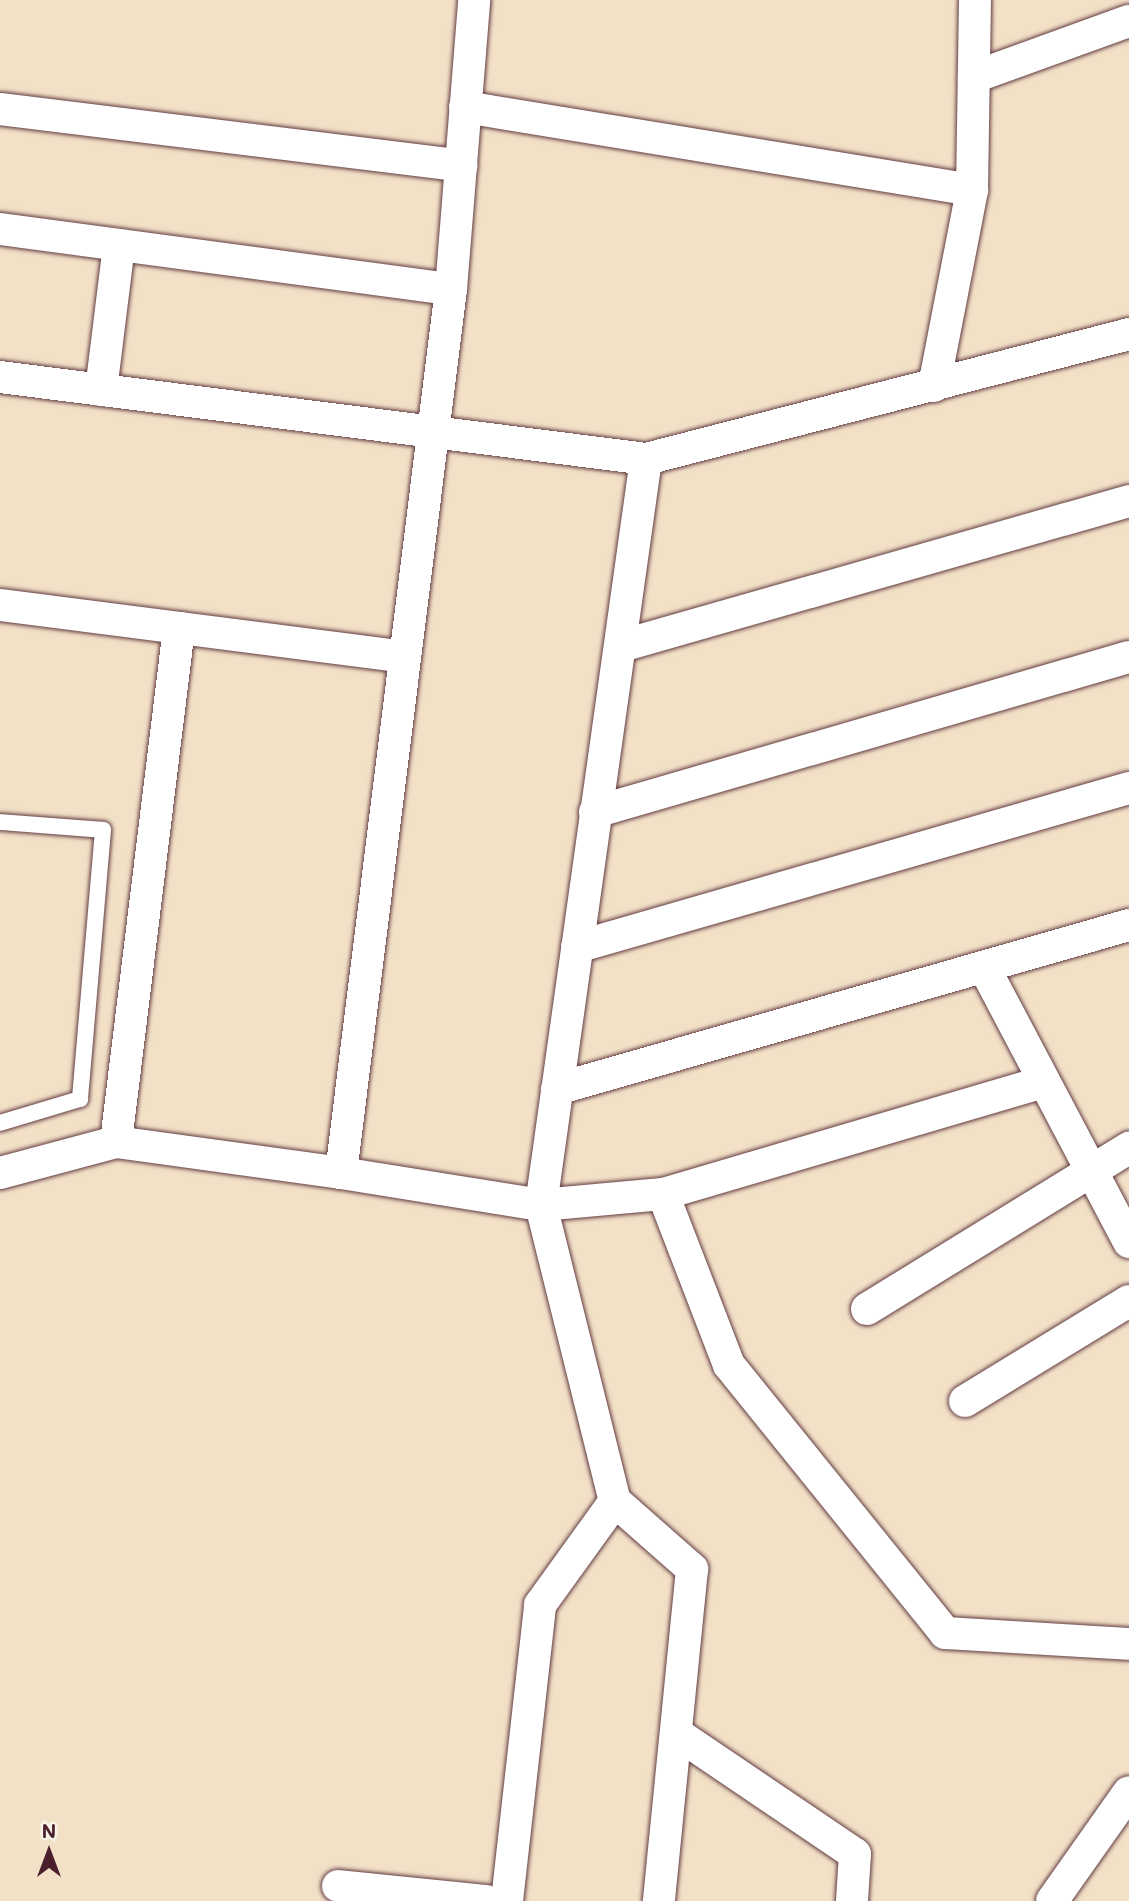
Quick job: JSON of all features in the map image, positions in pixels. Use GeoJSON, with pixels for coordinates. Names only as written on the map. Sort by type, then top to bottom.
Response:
{"type":"FeatureCollection","features":[{"type":"Feature","properties":{"kind":"street"},"geometry":{"type":"LineString","coordinates":[[341,1173],[451,289],[474,0]]}},
{"type":"Feature","properties":{"kind":"street"},"geometry":{"type":"LineString","coordinates":[[934,386],[972,190],[975,0]]}},
{"type":"Feature","properties":{"kind":"street"},"geometry":{"type":"LineString","coordinates":[[974,77],[1129,21]]}},
{"type":"Feature","properties":{"kind":"street"},"geometry":{"type":"LineString","coordinates":[[465,107],[972,190]]}},
{"type":"Feature","properties":{"kind":"street"},"geometry":{"type":"LineString","coordinates":[[0,109],[461,166]]}},
{"type":"Feature","properties":{"kind":"street"},"geometry":{"type":"LineString","coordinates":[[0,229],[451,289]]}},
{"type":"Feature","properties":{"kind":"street"},"geometry":{"type":"LineString","coordinates":[[101,390],[119,245]]}},
{"type":"Feature","properties":{"kind":"street"},"geometry":{"type":"LineString","coordinates":[[0,377],[646,459],[1129,334]]}},
{"type":"Feature","properties":{"kind":"street"},"geometry":{"type":"LineString","coordinates":[[646,459],[541,1205],[615,1501],[692,1569],[659,1901]]}},
{"type":"Feature","properties":{"kind":"street"},"geometry":{"type":"LineString","coordinates":[[621,646],[1129,501]]}},
{"type":"Feature","properties":{"kind":"street"},"geometry":{"type":"LineString","coordinates":[[0,605],[405,657]]}},
{"type":"Feature","properties":{"kind":"street"},"geometry":{"type":"LineString","coordinates":[[116,1142],[179,628]]}},
{"type":"Feature","properties":{"kind":"street"},"geometry":{"type":"LineString","coordinates":[[595,812],[1129,657]]}},
{"type":"Feature","properties":{"kind":"street"},"geometry":{"type":"LineString","coordinates":[[577,947],[1129,788]]}},
{"type":"Feature","properties":{"kind":"street"},"geometry":{"type":"LineString","coordinates":[[557,1088],[1129,925]]}},
{"type":"Feature","properties":{"kind":"street"},"geometry":{"type":"LineString","coordinates":[[984,967],[1129,1242]]}},
{"type":"Feature","properties":{"kind":"street"},"geometry":{"type":"LineString","coordinates":[[0,1173],[116,1142],[341,1173],[541,1205],[663,1194],[1044,1082]]}},
{"type":"Feature","properties":{"kind":"street"},"geometry":{"type":"LineString","coordinates":[[867,1309],[1129,1148]]}},
{"type":"Feature","properties":{"kind":"street"},"geometry":{"type":"LineString","coordinates":[[663,1194],[729,1365],[945,1633],[1129,1644]]}},
{"type":"Feature","properties":{"kind":"street"},"geometry":{"type":"LineString","coordinates":[[965,1401],[1129,1301]]}},
{"type":"Feature","properties":{"kind":"street"},"geometry":{"type":"LineString","coordinates":[[508,1901],[540,1605],[615,1501]]}},
{"type":"Feature","properties":{"kind":"street"},"geometry":{"type":"LineString","coordinates":[[676,1733],[855,1854],[852,1901]]}},
{"type":"Feature","properties":{"kind":"street"},"geometry":{"type":"LineString","coordinates":[[1052,1901],[1129,1792]]}},
{"type":"Feature","properties":{"kind":"street"},"geometry":{"type":"LineString","coordinates":[[338,1886],[486,1901]]}},
{"type":"Feature","properties":{"kind":"lane"},"geometry":{"type":"LineString","coordinates":[[0,822],[103,830],[80,1099],[0,1123]]}}]}
